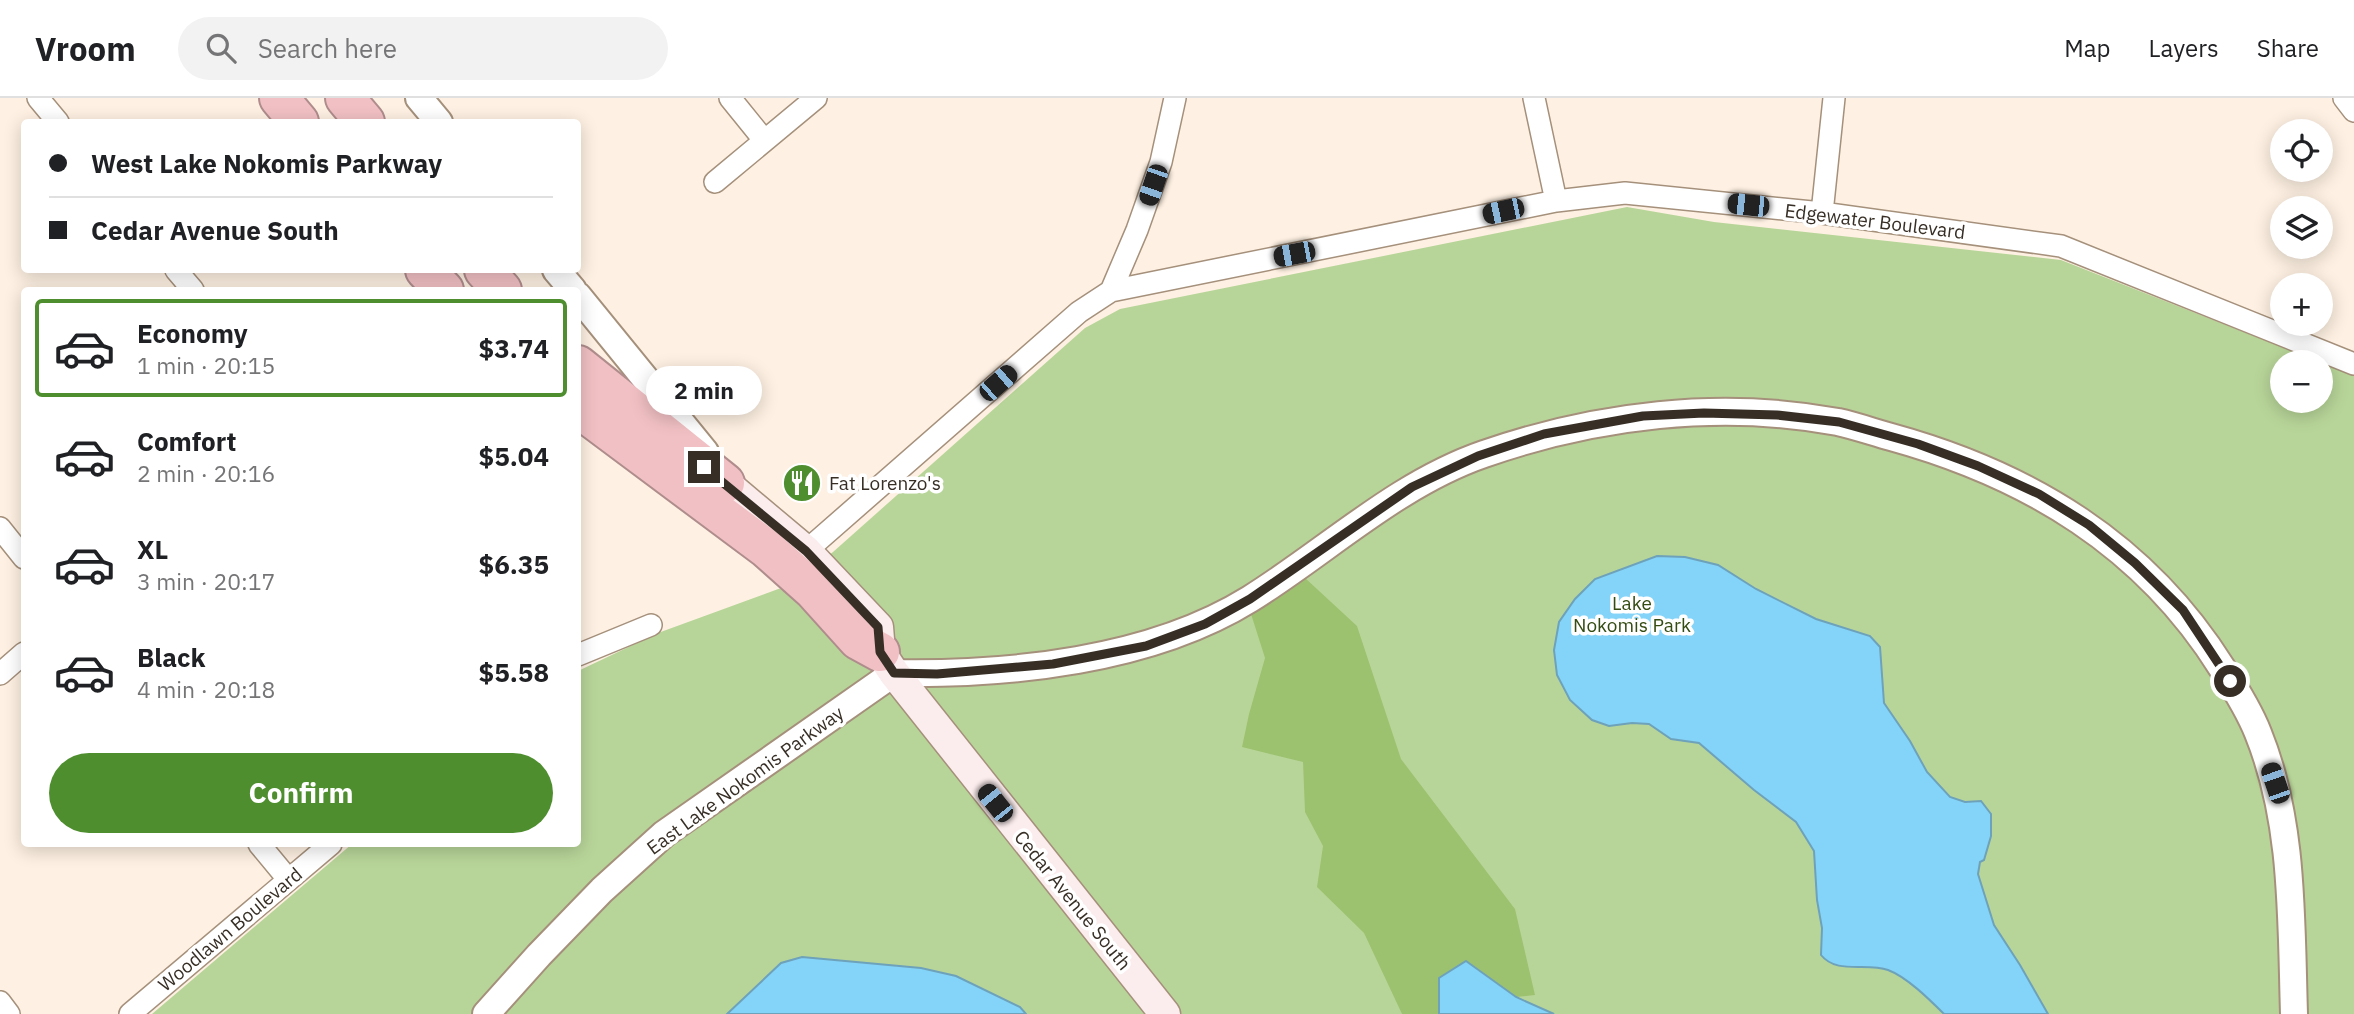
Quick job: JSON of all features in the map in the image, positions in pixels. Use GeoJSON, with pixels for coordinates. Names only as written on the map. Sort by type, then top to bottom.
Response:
{"type":"FeatureCollection","features":[{"type":"Feature","properties":{"kind":"highway"},"geometry":{"type":"LineString","coordinates":[[279,98],[296,119]]}},
{"type":"Feature","properties":{"kind":"highway"},"geometry":{"type":"LineString","coordinates":[[345,98],[363,119]]}},
{"type":"Feature","properties":{"kind":"highway"},"geometry":{"type":"LineString","coordinates":[[352,98],[364,119]]}},
{"type":"Feature","properties":{"kind":"highway"},"geometry":{"type":"LineString","coordinates":[[428,273],[441,287]]}},
{"type":"Feature","properties":{"kind":"highway"},"geometry":{"type":"LineString","coordinates":[[487,273],[499,287]]}},
{"type":"Feature","properties":{"kind":"highway","name":"Cedar Avenue South"},"geometry":{"type":"LineString","coordinates":[[581,367],[724,483]]}},
{"type":"Feature","properties":{"kind":"highway","name":"Cedar Avenue South"},"geometry":{"type":"LineString","coordinates":[[581,410],[767,549],[813,590],[858,640],[887,663]]}},
{"type":"Feature","properties":{"kind":"main road","name":"Cedar Avenue South"},"geometry":{"type":"LineString","coordinates":[[724,483],[806,551],[878,627],[887,663],[1165,1014]]}},
{"type":"Feature","properties":{"kind":"street"},"geometry":{"type":"LineString","coordinates":[[38,98],[56,119]]}},
{"type":"Feature","properties":{"kind":"street"},"geometry":{"type":"LineString","coordinates":[[419,98],[436,119]]}},
{"type":"Feature","properties":{"kind":"street"},"geometry":{"type":"LineString","coordinates":[[730,98],[764,140]]}},
{"type":"Feature","properties":{"kind":"street"},"geometry":{"type":"LineString","coordinates":[[715,183],[816,98]]}},
{"type":"Feature","properties":{"kind":"street"},"geometry":{"type":"LineString","coordinates":[[1111,291],[1137,230],[1161,162],[1175,98]]}},
{"type":"Feature","properties":{"kind":"street"},"geometry":{"type":"LineString","coordinates":[[1534,98],[1556,201]]}},
{"type":"Feature","properties":{"kind":"street"},"geometry":{"type":"LineString","coordinates":[[1822,213],[1834,98]]}},
{"type":"Feature","properties":{"kind":"street"},"geometry":{"type":"LineString","coordinates":[[2344,98],[2354,111]]}},
{"type":"Feature","properties":{"kind":"street","name":"Edgewater Boulevard"},"geometry":{"type":"LineString","coordinates":[[806,551],[1079,312],[1111,291],[1556,201],[1625,193],[1822,213],[2062,247],[2354,364]]}},
{"type":"Feature","properties":{"kind":"street"},"geometry":{"type":"LineString","coordinates":[[179,273],[190,287]]}},
{"type":"Feature","properties":{"kind":"street"},"geometry":{"type":"LineString","coordinates":[[559,273],[570,287]]}},
{"type":"Feature","properties":{"kind":"street"},"geometry":{"type":"LineString","coordinates":[[581,300],[701,445],[724,483]]}},
{"type":"Feature","properties":{"kind":"street"},"geometry":{"type":"LineString","coordinates":[[887,663],[937,674],[1053,664],[1146,646],[1205,624],[1250,599],[1412,487],[1478,456],[1544,434],[1643,416],[1704,413],[1777,415],[1839,422],[1918,444],[1978,466],[2039,494],[2089,525],[2135,563],[2183,610],[2216,658],[2250,717],[2275,783],[2285,832],[2294,1014]]}},
{"type":"Feature","properties":{"kind":"street"},"geometry":{"type":"LineString","coordinates":[[0,528],[21,554]]}},
{"type":"Feature","properties":{"kind":"street"},"geometry":{"type":"LineString","coordinates":[[581,654],[651,625]]}},
{"type":"Feature","properties":{"kind":"street"},"geometry":{"type":"LineString","coordinates":[[0,674],[21,656]]}},
{"type":"Feature","properties":{"kind":"street","name":"East Lake Nokomis Parkway"},"geometry":{"type":"LineString","coordinates":[[486,1014],[593,900],[664,834],[887,663]]}},
{"type":"Feature","properties":{"kind":"street"},"geometry":{"type":"LineString","coordinates":[[261,847],[288,879]]}},
{"type":"Feature","properties":{"kind":"street","name":"Woodlawn Boulevard"},"geometry":{"type":"LineString","coordinates":[[130,1014],[327,847]]}},
{"type":"Feature","properties":{"kind":"street"},"geometry":{"type":"LineString","coordinates":[[0,1002],[9,1014]]}},
{"type":"Feature","properties":{"kind":"green space","name":"Lake Nokomis Park"},"geometry":{"type":"Polygon","coordinates":[[[1627,207],[1714,222],[2061,260],[2290,350],[2270,350],[2270,413],[2333,413],[2333,367],[2354,376],[2354,1014],[152,1014],[348,847],[581,847],[581,670],[658,633],[789,585],[833,552],[1085,328],[1120,309],[1627,207]]]}},
{"type":"Feature","properties":{"kind":"green space"},"geometry":{"type":"Polygon","coordinates":[[[1304,577],[1357,626],[1401,759],[1515,909],[1535,995],[1516,997],[1466,961],[1440,978],[1439,1014],[1402,1014],[1364,933],[1317,887],[1323,846],[1305,812],[1303,762],[1242,747],[1265,658],[1251,614],[1304,577]]]}},
{"type":"Feature","properties":{"kind":"water"},"geometry":{"type":"Polygon","coordinates":[[[1657,556],[1685,557],[1718,565],[1756,589],[1816,619],[1870,636],[1880,647],[1884,703],[1927,772],[1950,797],[1965,802],[1981,801],[1991,814],[1991,836],[1978,874],[1994,925],[2048,1014],[1944,1014],[1895,973],[1879,968],[1835,965],[1828,961],[1821,955],[1822,928],[1814,851],[1796,822],[1699,743],[1671,739],[1649,724],[1609,726],[1592,720],[1570,700],[1557,675],[1554,650],[1559,622],[1575,599],[1595,579],[1657,556]]]}},
{"type":"Feature","properties":{"kind":"water"},"geometry":{"type":"Polygon","coordinates":[[[802,957],[921,968],[956,976],[1020,1007],[1026,1014],[727,1014],[781,963],[802,957]]]}},
{"type":"Feature","properties":{"kind":"water"},"geometry":{"type":"Polygon","coordinates":[[[1466,961],[1516,997],[1554,1014],[1439,1014],[1439,978],[1466,961]]]}},
{"type":"Feature","properties":{"kind":"place","name":"Fat Lorenzo's"},"geometry":{"type":"Point","coordinates":[802,483]}},
{"type":"Feature","properties":{"kind":"route"},"geometry":{"type":"LineString","coordinates":[[704,467],[806,551],[878,627],[880,652],[894,673],[937,674],[1053,664],[1146,646],[1205,624],[1250,599],[1412,487],[1478,456],[1544,434],[1643,416],[1704,413],[1777,415],[1839,422],[1918,444],[1978,466],[2039,494],[2089,525],[2135,563],[2183,610],[2230,681]]}}]}
